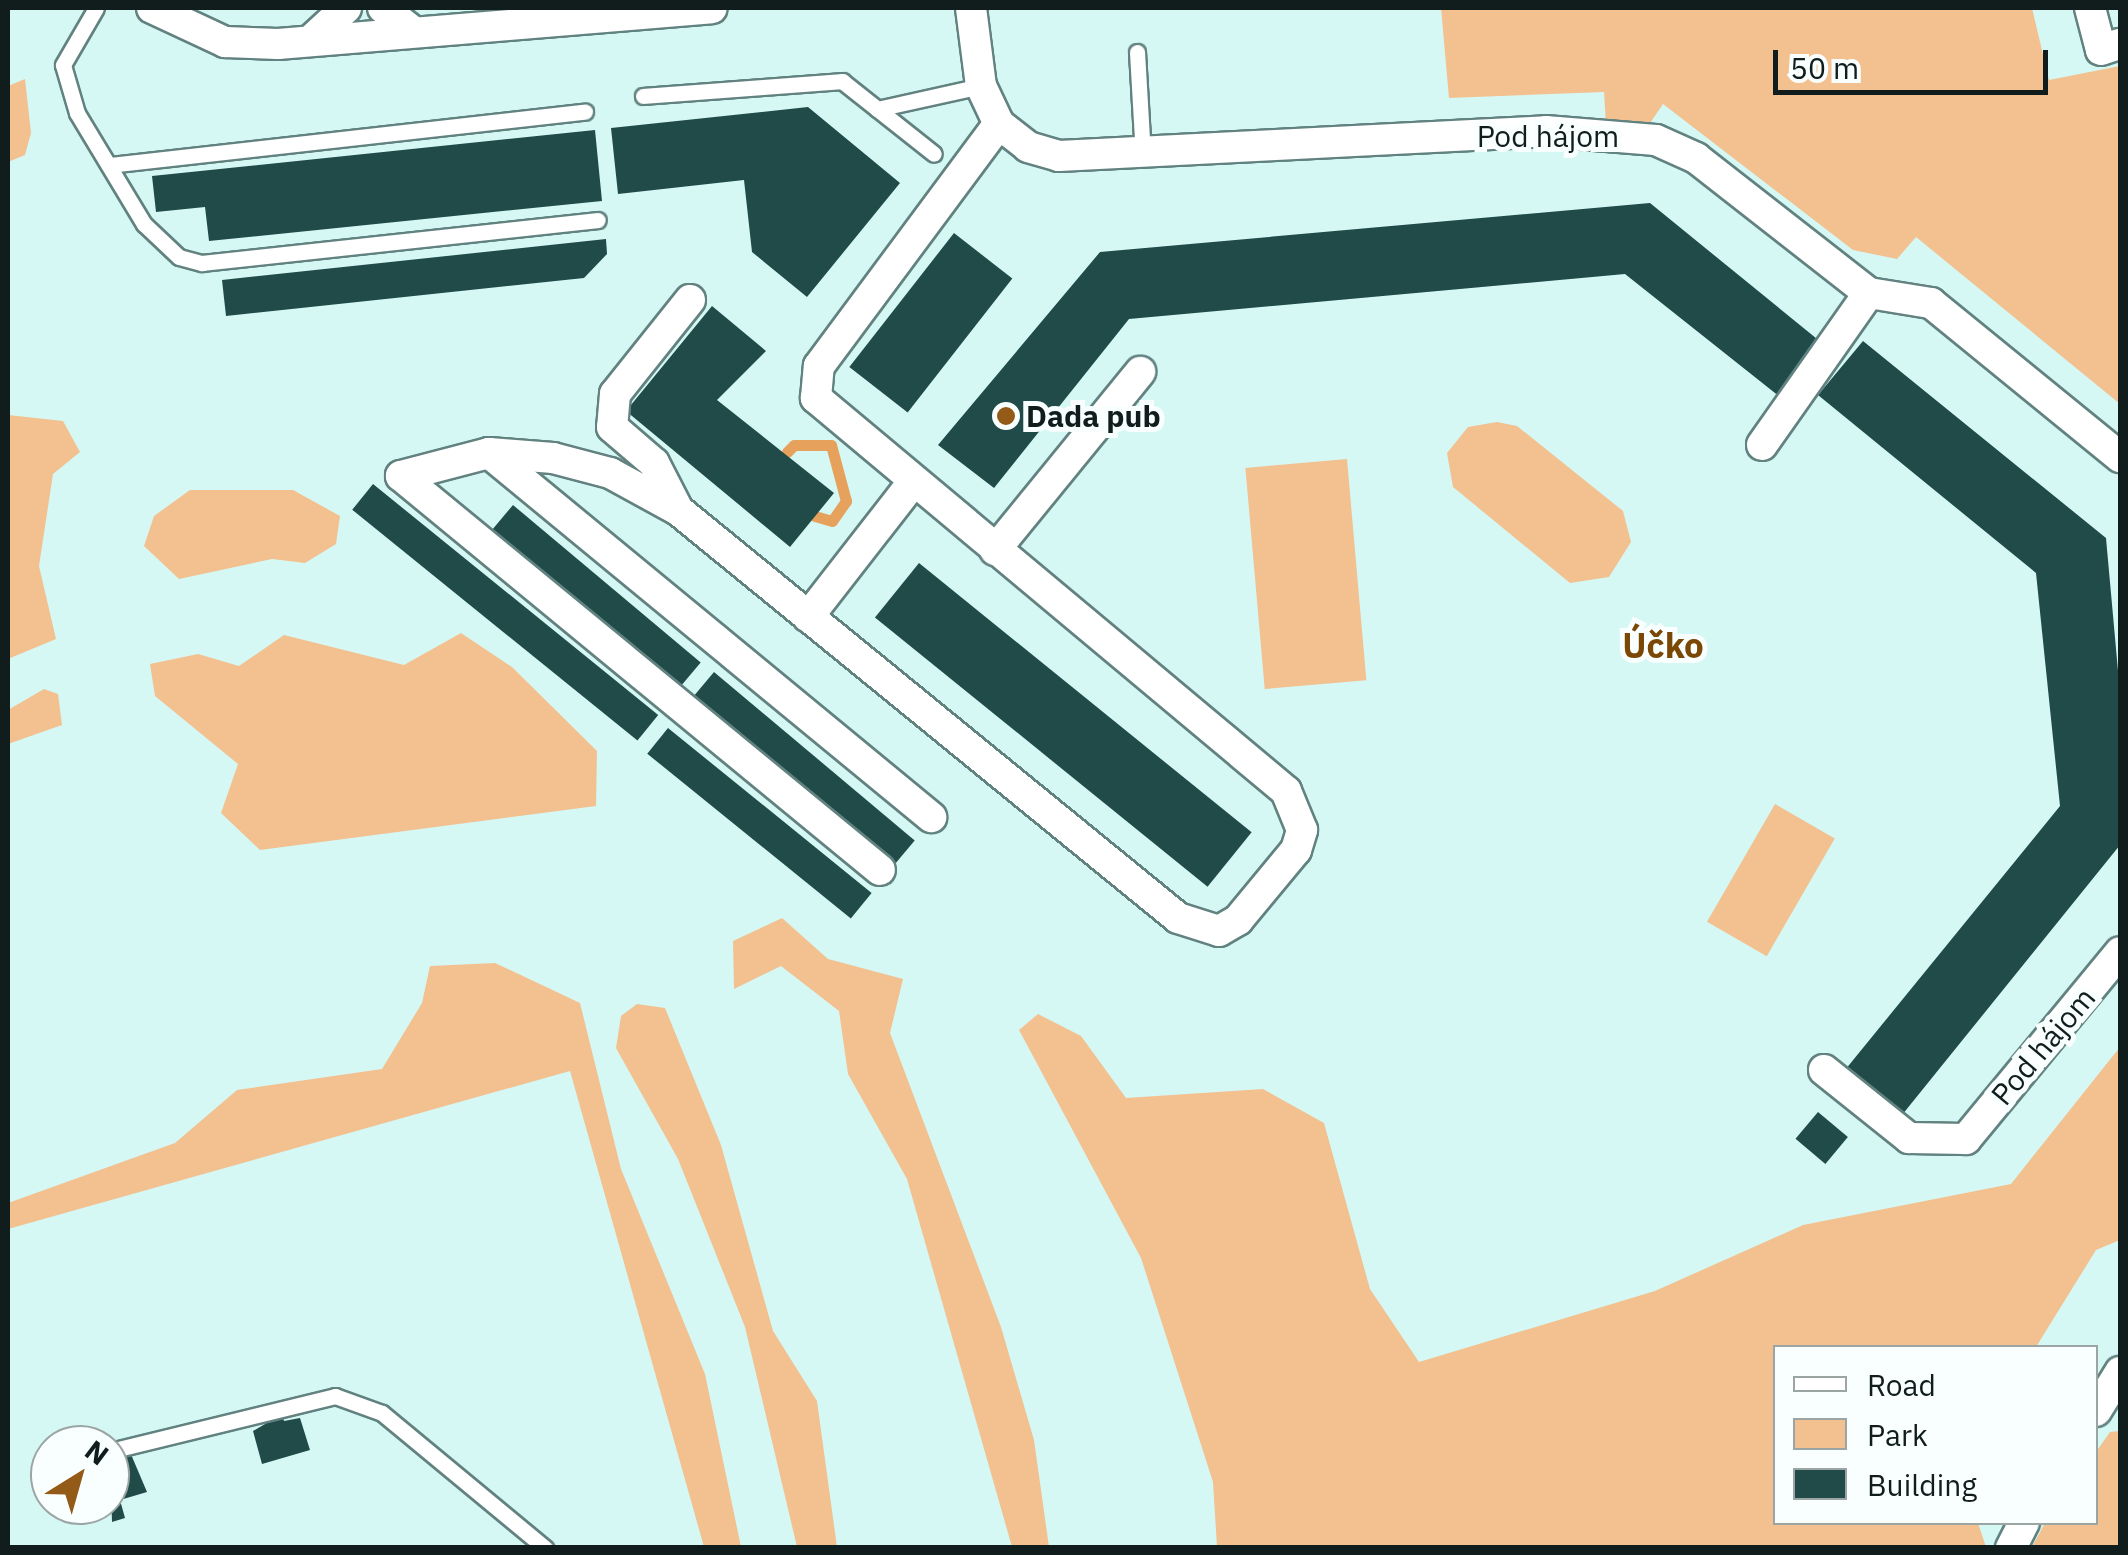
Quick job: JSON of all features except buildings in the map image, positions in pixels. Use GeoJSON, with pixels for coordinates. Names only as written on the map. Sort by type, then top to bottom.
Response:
{"type":"FeatureCollection","features":[{"type":"Feature","properties":{"kind":"street"},"geometry":{"type":"LineString","coordinates":[[152,8],[225,42],[310,41],[712,8]]}},
{"type":"Feature","properties":{"kind":"street"},"geometry":{"type":"LineString","coordinates":[[310,41],[346,8]]}},
{"type":"Feature","properties":{"kind":"street"},"geometry":{"type":"LineString","coordinates":[[383,8],[412,31]]}},
{"type":"Feature","properties":{"kind":"street"},"geometry":{"type":"LineString","coordinates":[[880,870],[401,476],[489,453],[610,473],[678,510],[1178,918],[1219,931],[1238,920],[1296,850],[1297,808],[1286,791],[826,413],[813,382],[999,124],[981,86],[971,8]]}},
{"type":"Feature","properties":{"kind":"street"},"geometry":{"type":"LineString","coordinates":[[2090,8],[2101,50],[2120,44]]}},
{"type":"Feature","properties":{"kind":"street","name":"Pod hájom"},"geometry":{"type":"LineString","coordinates":[[999,124],[1028,148],[1060,156],[1143,156],[1546,131],[1656,140],[1696,158],[1869,293],[1931,303],[2120,457]]}},
{"type":"Feature","properties":{"kind":"street"},"geometry":{"type":"LineString","coordinates":[[1762,444],[1869,293]]}},
{"type":"Feature","properties":{"kind":"street"},"geometry":{"type":"LineString","coordinates":[[678,510],[654,463],[612,427],[615,394],[690,300]]}},
{"type":"Feature","properties":{"kind":"street"},"geometry":{"type":"LineString","coordinates":[[994,550],[1140,372]]}},
{"type":"Feature","properties":{"kind":"street"},"geometry":{"type":"LineString","coordinates":[[489,453],[931,817]]}},
{"type":"Feature","properties":{"kind":"street"},"geometry":{"type":"LineString","coordinates":[[808,617],[912,482]]}},
{"type":"Feature","properties":{"kind":"street","name":"Pod hájom"},"geometry":{"type":"LineString","coordinates":[[1824,1070],[1909,1138],[1966,1139],[2120,952]]}},
{"type":"Feature","properties":{"kind":"street"},"geometry":{"type":"LineString","coordinates":[[2098,1408],[2120,1372]]}},
{"type":"Feature","properties":{"kind":"street"},"geometry":{"type":"LineString","coordinates":[[2010,1548],[2022,1525]]}},
{"type":"Feature","properties":{"kind":"lane"},"geometry":{"type":"LineString","coordinates":[[96,8],[63,65],[77,114],[159,244],[202,264],[598,220]]}},
{"type":"Feature","properties":{"kind":"lane"},"geometry":{"type":"LineString","coordinates":[[1137,52],[1143,156]]}},
{"type":"Feature","properties":{"kind":"lane"},"geometry":{"type":"LineString","coordinates":[[643,96],[842,80],[934,154]]}},
{"type":"Feature","properties":{"kind":"lane"},"geometry":{"type":"LineString","coordinates":[[876,109],[981,86]]}},
{"type":"Feature","properties":{"kind":"lane"},"geometry":{"type":"LineString","coordinates":[[108,165],[585,112]]}},
{"type":"Feature","properties":{"kind":"lane"},"geometry":{"type":"LineString","coordinates":[[130,1446],[335,1396],[382,1413],[545,1548]]}},
{"type":"Feature","properties":{"kind":"green space"},"geometry":{"type":"Polygon","coordinates":[[[1441,8],[2032,8],[2049,80],[2120,66],[2120,404],[1916,237],[1897,259],[1853,250],[1663,104],[1644,132],[1606,124],[1604,92],[1449,98],[1441,8]]]}},
{"type":"Feature","properties":{"kind":"green space"},"geometry":{"type":"Polygon","coordinates":[[[25,79],[31,133],[25,155],[8,162],[8,86],[25,79]]]}},
{"type":"Feature","properties":{"kind":"green space"},"geometry":{"type":"Polygon","coordinates":[[[8,415],[63,421],[80,452],[53,474],[39,566],[56,639],[8,659],[8,415]]]}},
{"type":"Feature","properties":{"kind":"green space"},"geometry":{"type":"Polygon","coordinates":[[[1497,422],[1517,426],[1623,511],[1631,542],[1609,577],[1570,583],[1453,487],[1447,453],[1468,427],[1497,422]]]}},
{"type":"Feature","properties":{"kind":"green space"},"geometry":{"type":"Polygon","coordinates":[[[1347,459],[1366,680],[1265,689],[1245,468],[1347,459]]]}},
{"type":"Feature","properties":{"kind":"green space"},"geometry":{"type":"Polygon","coordinates":[[[190,490],[293,490],[340,516],[336,544],[305,563],[272,559],[179,579],[144,546],[154,516],[190,490]]]}},
{"type":"Feature","properties":{"kind":"green space"},"geometry":{"type":"Polygon","coordinates":[[[461,633],[512,667],[597,751],[596,806],[260,850],[221,813],[238,764],[155,696],[150,664],[198,654],[239,666],[284,635],[404,665],[461,633]]]}},
{"type":"Feature","properties":{"kind":"green space"},"geometry":{"type":"Polygon","coordinates":[[[44,689],[58,694],[62,725],[8,744],[8,710],[44,689]]]}},
{"type":"Feature","properties":{"kind":"green space"},"geometry":{"type":"Polygon","coordinates":[[[1775,804],[1835,838],[1767,956],[1707,922],[1775,804]]]}},
{"type":"Feature","properties":{"kind":"green space"},"geometry":{"type":"Polygon","coordinates":[[[782,918],[828,959],[903,979],[890,1033],[1001,1327],[1034,1440],[1049,1547],[1012,1547],[907,1179],[848,1074],[839,1011],[781,966],[734,989],[733,941],[782,918]]]}},
{"type":"Feature","properties":{"kind":"green space"},"geometry":{"type":"Polygon","coordinates":[[[495,963],[580,1003],[621,1169],[705,1374],[741,1547],[704,1547],[570,1071],[8,1229],[8,1203],[175,1143],[237,1090],[382,1069],[422,1003],[430,966],[495,963]]]}},
{"type":"Feature","properties":{"kind":"green space"},"geometry":{"type":"Polygon","coordinates":[[[637,1004],[665,1008],[721,1145],[773,1331],[817,1401],[837,1547],[797,1547],[745,1327],[678,1159],[616,1048],[621,1016],[637,1004]]]}},
{"type":"Feature","properties":{"kind":"green space"},"geometry":{"type":"Polygon","coordinates":[[[1038,1014],[1081,1036],[1126,1098],[1263,1089],[1324,1123],[1370,1289],[1419,1362],[1655,1291],[1803,1225],[2011,1184],[2120,1047],[2120,1240],[2096,1250],[2037,1345],[1773,1345],[1773,1525],[1979,1525],[1986,1547],[1217,1547],[1213,1482],[1141,1258],[1019,1030],[1038,1014]]]}},
{"type":"Feature","properties":{"kind":"green space"},"geometry":{"type":"Polygon","coordinates":[[[2120,1431],[2120,1547],[2032,1547],[2044,1525],[2098,1525],[2098,1449],[2110,1432],[2120,1431]]]}},
{"type":"Feature","properties":{"kind":"waterway"},"geometry":{"type":"LineString","coordinates":[[787,452],[794,445],[831,445],[846,501],[832,521],[815,516]]}},
{"type":"Feature","properties":{"kind":"place","name":"Dada pub"},"geometry":{"type":"Point","coordinates":[1006,416]}},
{"type":"Feature","properties":{"kind":"district","name":"Účko"},"geometry":{"type":"Point","coordinates":[1663,645]}}]}
